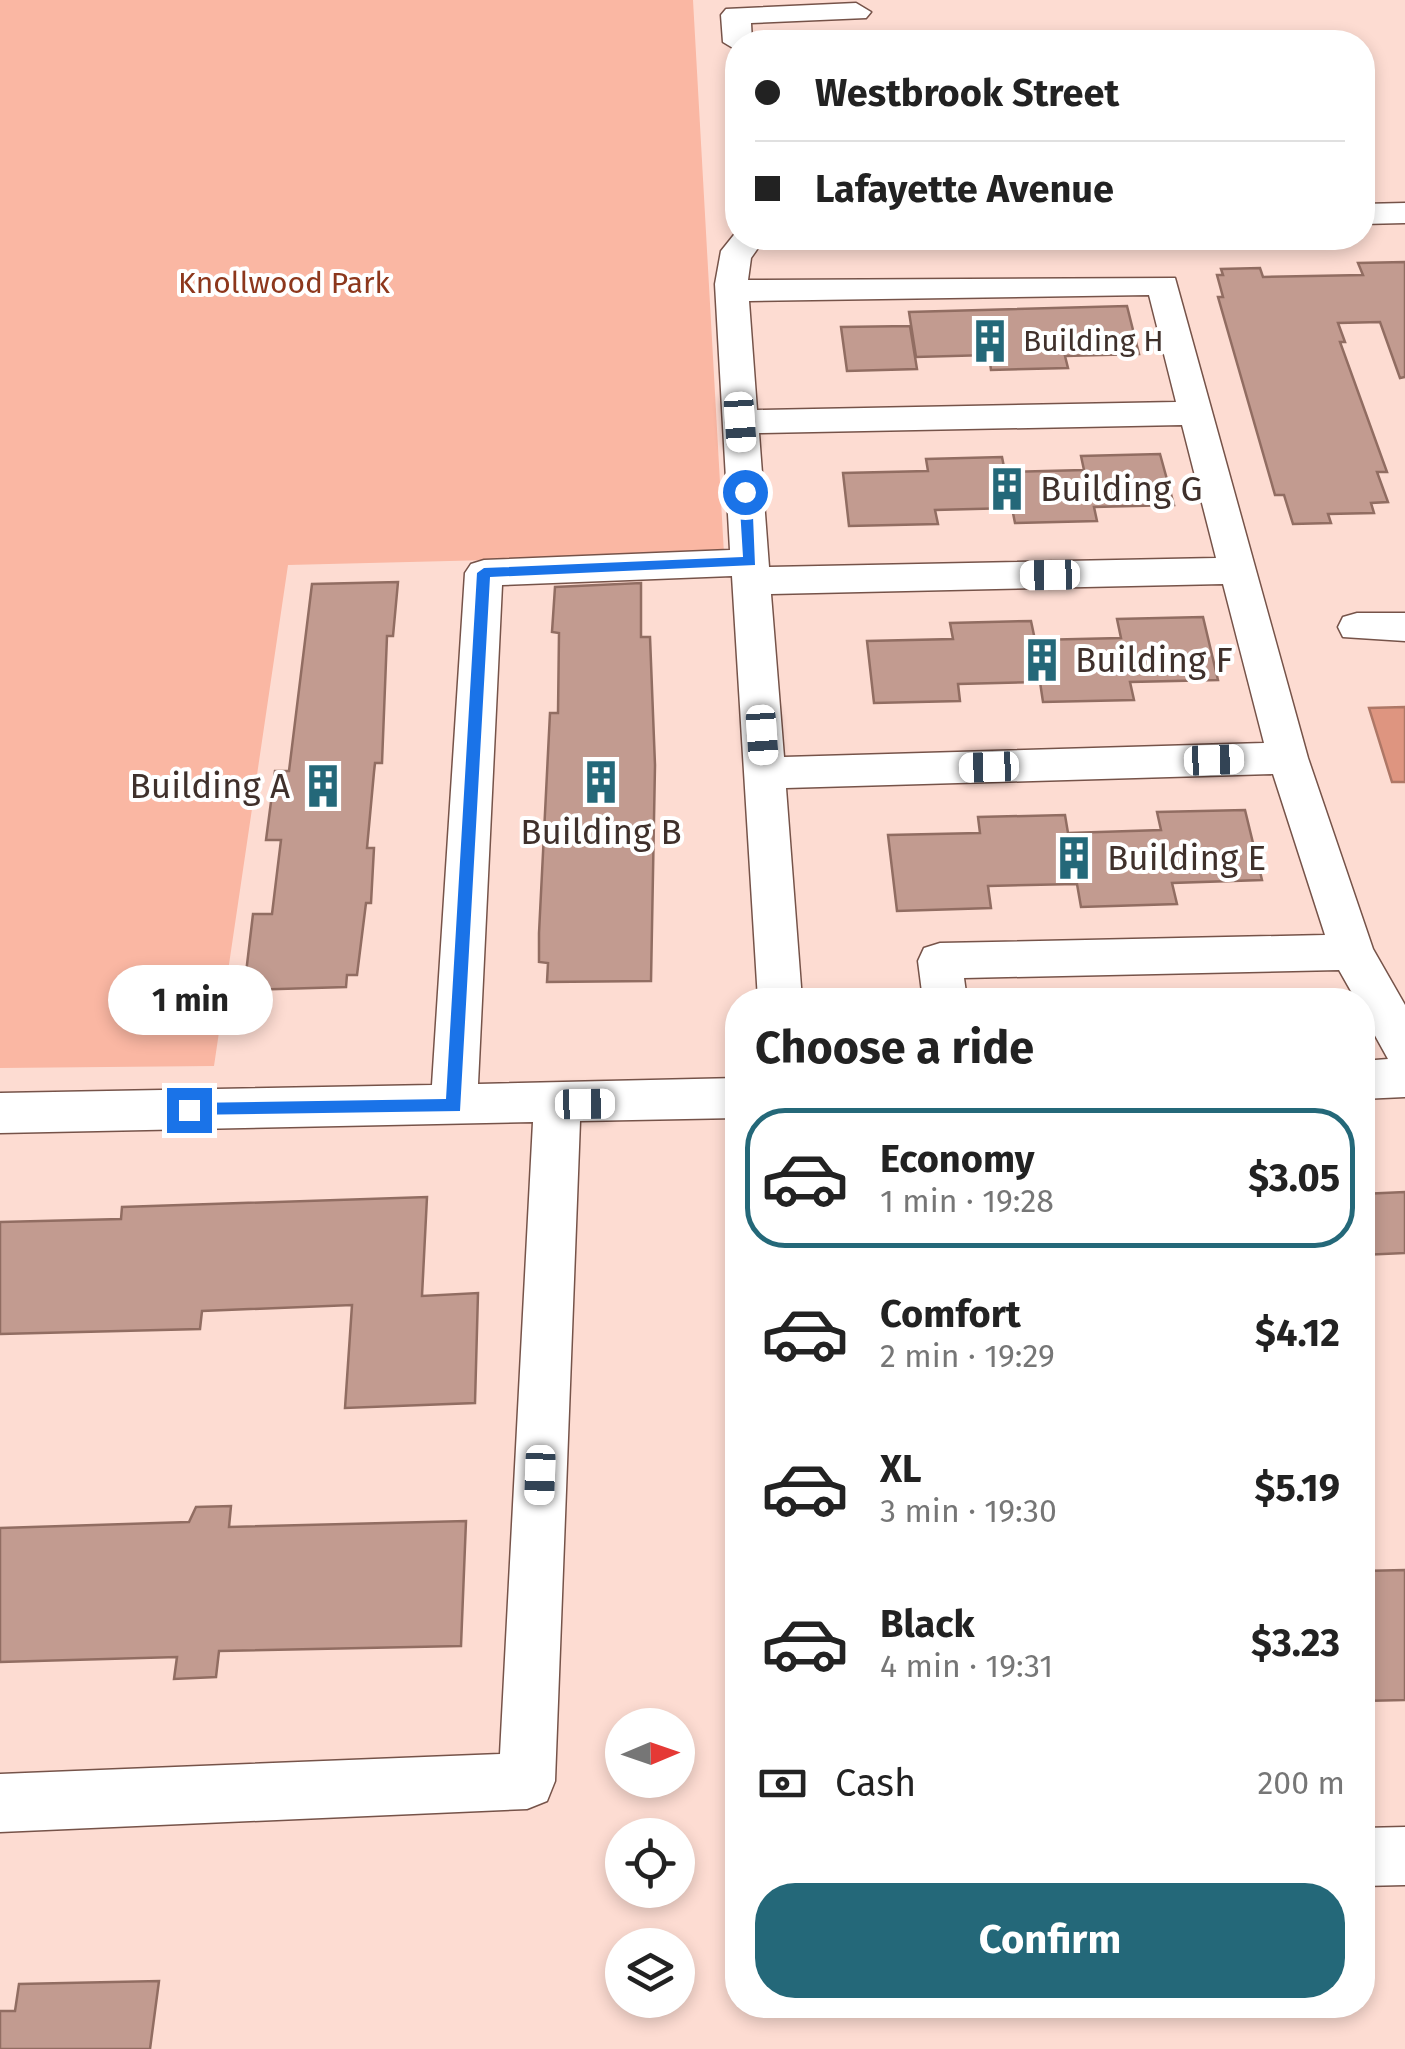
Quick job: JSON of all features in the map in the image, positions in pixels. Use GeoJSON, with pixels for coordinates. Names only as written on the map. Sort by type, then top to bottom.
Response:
{"type":"FeatureCollection","features":[{"type":"Feature","properties":{"kind":"street"},"geometry":{"type":"LineString","coordinates":[[737,30],[736,15],[856,12]]}},
{"type":"Feature","properties":{"kind":"street"},"geometry":{"type":"LineString","coordinates":[[1375,214],[1405,213]]}},
{"type":"Feature","properties":{"kind":"street"},"geometry":{"type":"LineString","coordinates":[[736,250],[732,291],[779,988]]}},
{"type":"Feature","properties":{"kind":"street"},"geometry":{"type":"LineString","coordinates":[[732,291],[1163,285],[1288,758],[1352,952],[1372,988]]}},
{"type":"Feature","properties":{"kind":"street"},"geometry":{"type":"LineString","coordinates":[[740,422],[1196,413]]}},
{"type":"Feature","properties":{"kind":"street"},"geometry":{"type":"LineString","coordinates":[[454,1106],[484,573],[1237,571]]}},
{"type":"Feature","properties":{"kind":"street"},"geometry":{"type":"LineString","coordinates":[[1357,627],[1405,626]]}},
{"type":"Feature","properties":{"kind":"street"},"geometry":{"type":"LineString","coordinates":[[764,773],[1288,758]]}},
{"type":"Feature","properties":{"kind":"street"},"geometry":{"type":"LineString","coordinates":[[943,988],[940,961],[1352,952]]}},
{"type":"Feature","properties":{"kind":"street"},"geometry":{"type":"LineString","coordinates":[[1375,993],[1405,1047]]}},
{"type":"Feature","properties":{"kind":"street"},"geometry":{"type":"LineString","coordinates":[[1375,1079],[1405,1078]]}},
{"type":"Feature","properties":{"kind":"street"},"geometry":{"type":"LineString","coordinates":[[0,1112],[725,1098]]}},
{"type":"Feature","properties":{"kind":"street"},"geometry":{"type":"LineString","coordinates":[[0,1803],[527,1781],[556,1104]]}},
{"type":"Feature","properties":{"kind":"street"},"geometry":{"type":"LineString","coordinates":[[1375,1857],[1405,1856]]}},
{"type":"Feature","properties":{"kind":"green space","name":"Knollwood Park"},"geometry":{"type":"Polygon","coordinates":[[[0,0],[693,0],[724,554],[288,565],[214,1066],[0,1068],[0,0]]]}},
{"type":"Feature","properties":{"kind":"shaded area"},"geometry":{"type":"Polygon","coordinates":[[[1405,707],[1405,782],[1392,782],[1369,708],[1405,707]]]}},
{"type":"Feature","properties":{"kind":"building"},"geometry":{"type":"Polygon","coordinates":[[[1405,262],[1405,377],[1400,378],[1380,322],[1338,323],[1345,342],[1340,342],[1387,472],[1377,472],[1388,502],[1371,503],[1374,513],[1328,514],[1331,523],[1293,524],[1284,495],[1275,495],[1218,297],[1223,297],[1217,275],[1223,275],[1221,269],[1260,268],[1263,277],[1363,275],[1358,263],[1405,262]]]}},
{"type":"Feature","properties":{"kind":"building","name":"Building H"},"geometry":{"type":"Polygon","coordinates":[[[1127,306],[1139,354],[1065,356],[1068,368],[991,370],[989,355],[916,357],[909,312],[1127,306]]]}},
{"type":"Feature","properties":{"kind":"building"},"geometry":{"type":"Polygon","coordinates":[[[910,326],[917,369],[847,371],[841,327],[910,326]]]}},
{"type":"Feature","properties":{"kind":"building","name":"Building G"},"geometry":{"type":"Polygon","coordinates":[[[1160,454],[1174,505],[1094,507],[1097,521],[1015,523],[1012,508],[935,510],[938,524],[849,526],[843,473],[928,471],[926,459],[1002,457],[1005,472],[1084,470],[1081,456],[1160,454]]]}},
{"type":"Feature","properties":{"kind":"building","name":"Building A"},"geometry":{"type":"Polygon","coordinates":[[[398,582],[393,636],[387,636],[382,763],[375,763],[367,848],[374,848],[371,903],[366,903],[357,975],[347,975],[346,987],[244,990],[253,914],[272,914],[281,840],[266,840],[275,771],[289,771],[312,584],[398,582]]]}},
{"type":"Feature","properties":{"kind":"building","name":"Building B"},"geometry":{"type":"Polygon","coordinates":[[[641,583],[641,637],[650,637],[655,765],[651,981],[547,982],[548,963],[539,962],[539,933],[550,713],[558,713],[559,633],[552,632],[555,587],[641,583]]]}},
{"type":"Feature","properties":{"kind":"building","name":"Building F"},"geometry":{"type":"Polygon","coordinates":[[[1203,617],[1218,680],[1130,682],[1134,700],[1043,702],[1040,682],[958,684],[960,701],[874,703],[867,641],[953,639],[950,623],[1031,621],[1035,640],[1121,638],[1117,619],[1203,617]]]}},
{"type":"Feature","properties":{"kind":"building","name":"Building E"},"geometry":{"type":"Polygon","coordinates":[[[1245,810],[1262,880],[1172,883],[1177,904],[1081,907],[1077,884],[988,886],[991,908],[897,911],[888,835],[980,833],[978,817],[1065,815],[1068,833],[1161,830],[1157,812],[1245,810]]]}},
{"type":"Feature","properties":{"kind":"building"},"geometry":{"type":"Polygon","coordinates":[[[1405,1192],[1405,1253],[1375,1254],[1375,1193],[1405,1192]]]}},
{"type":"Feature","properties":{"kind":"building"},"geometry":{"type":"Polygon","coordinates":[[[427,1197],[422,1296],[478,1293],[475,1403],[345,1408],[352,1305],[202,1311],[200,1329],[0,1334],[0,1222],[121,1219],[122,1207],[427,1197]]]}},
{"type":"Feature","properties":{"kind":"building"},"geometry":{"type":"Polygon","coordinates":[[[231,1506],[229,1527],[466,1521],[461,1646],[219,1651],[216,1677],[174,1679],[177,1657],[0,1662],[0,1528],[189,1522],[196,1507],[231,1506]]]}},
{"type":"Feature","properties":{"kind":"building"},"geometry":{"type":"Polygon","coordinates":[[[1405,1570],[1405,1700],[1375,1701],[1375,1571],[1405,1570]]]}},
{"type":"Feature","properties":{"kind":"building"},"geometry":{"type":"Polygon","coordinates":[[[159,1981],[150,2049],[0,2049],[0,2011],[15,2011],[19,1984],[159,1981]]]}},
{"type":"Feature","properties":{"kind":"place","name":"Building H"},"geometry":{"type":"Point","coordinates":[990,341]}},
{"type":"Feature","properties":{"kind":"place","name":"Building G"},"geometry":{"type":"Point","coordinates":[1007,489]}},
{"type":"Feature","properties":{"kind":"place","name":"Building F"},"geometry":{"type":"Point","coordinates":[1042,660]}},
{"type":"Feature","properties":{"kind":"place","name":"Building B"},"geometry":{"type":"Point","coordinates":[601,782]}},
{"type":"Feature","properties":{"kind":"place","name":"Building A"},"geometry":{"type":"Point","coordinates":[323,786]}},
{"type":"Feature","properties":{"kind":"place","name":"Building E"},"geometry":{"type":"Point","coordinates":[1074,858]}},
{"type":"Feature","properties":{"kind":"route"},"geometry":{"type":"LineString","coordinates":[[189,1110],[454,1106],[484,573],[750,562],[745,492]]}}]}
